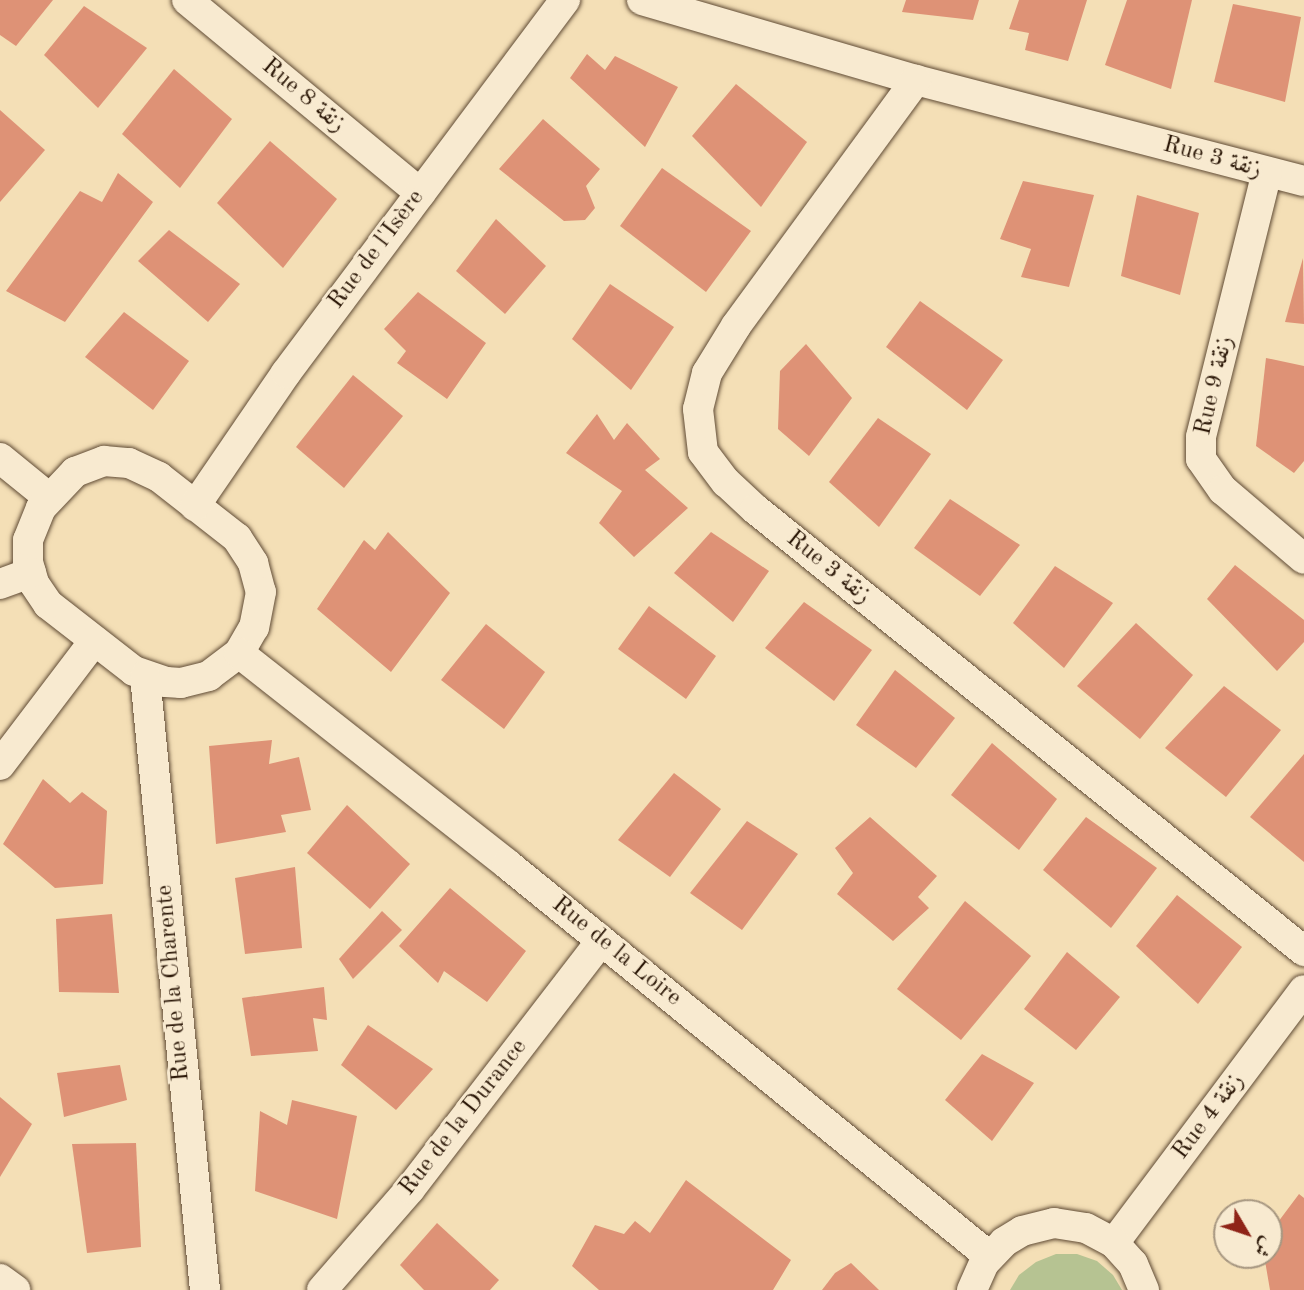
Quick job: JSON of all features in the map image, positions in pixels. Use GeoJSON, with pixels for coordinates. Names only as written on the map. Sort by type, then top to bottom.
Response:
{"type":"FeatureCollection","features":[{"type":"Feature","properties":{"kind":"street","name":"Rue 8 زنقة"},"geometry":{"type":"LineString","coordinates":[[187,0],[420,193]]}},
{"type":"Feature","properties":{"kind":"street","name":"Rue de l'Isère"},"geometry":{"type":"LineString","coordinates":[[195,506],[286,373],[565,0]]}},
{"type":"Feature","properties":{"kind":"street","name":"Rue 3 زنقة"},"geometry":{"type":"LineString","coordinates":[[642,0],[916,80],[1304,181]]}},
{"type":"Feature","properties":{"kind":"street","name":"Rue 3 زنقة"},"geometry":{"type":"LineString","coordinates":[[916,80],[736,326],[707,373],[698,409],[703,452],[726,482],[755,509],[1304,951]]}},
{"type":"Feature","properties":{"kind":"street","name":"Rue 9 زنقة"},"geometry":{"type":"LineString","coordinates":[[1267,173],[1201,437],[1201,458],[1223,490],[1304,559]]}},
{"type":"Feature","properties":{"kind":"street"},"geometry":{"type":"LineString","coordinates":[[0,458],[48,497]]}},
{"type":"Feature","properties":{"kind":"street"},"geometry":{"type":"LineString","coordinates":[[116,462],[140,466],[195,506],[237,538],[258,573],[261,592],[259,614],[239,653],[209,676],[166,682],[145,676],[94,641],[48,604],[31,573],[28,540],[35,518],[48,497],[63,481],[85,466],[116,462]]}},
{"type":"Feature","properties":{"kind":"street"},"geometry":{"type":"LineString","coordinates":[[0,584],[31,573]]}},
{"type":"Feature","properties":{"kind":"street"},"geometry":{"type":"LineString","coordinates":[[0,765],[94,641]]}},
{"type":"Feature","properties":{"kind":"street","name":"Rue de la Loire"},"geometry":{"type":"LineString","coordinates":[[239,653],[601,941],[989,1256]]}},
{"type":"Feature","properties":{"kind":"street","name":"Rue de la Charente"},"geometry":{"type":"LineString","coordinates":[[145,676],[205,1290]]}},
{"type":"Feature","properties":{"kind":"street","name":"Rue de la Durance"},"geometry":{"type":"LineString","coordinates":[[322,1290],[410,1189],[601,941]]}},
{"type":"Feature","properties":{"kind":"street","name":"Rue 4 زنقة"},"geometry":{"type":"LineString","coordinates":[[1114,1243],[1304,990]]}},
{"type":"Feature","properties":{"kind":"street"},"geometry":{"type":"LineString","coordinates":[[972,1290],[989,1256],[1022,1231],[1054,1223],[1086,1228],[1114,1243],[1133,1265],[1144,1290]]}},
{"type":"Feature","properties":{"kind":"street"},"geometry":{"type":"LineString","coordinates":[[0,1279],[15,1290]]}},
{"type":"Feature","properties":{"kind":"green space"},"geometry":{"type":"Polygon","coordinates":[[[1056,1254],[1077,1254],[1097,1261],[1113,1275],[1122,1290],[1010,1290],[1019,1275],[1036,1262],[1056,1254]]]}},
{"type":"Feature","properties":{"kind":"building"},"geometry":{"type":"Polygon","coordinates":[[[0,0],[53,0],[16,46],[0,35],[0,0]]]}},
{"type":"Feature","properties":{"kind":"building"},"geometry":{"type":"Polygon","coordinates":[[[906,0],[979,0],[973,20],[902,12],[906,0]]]}},
{"type":"Feature","properties":{"kind":"building"},"geometry":{"type":"Polygon","coordinates":[[[1019,0],[1087,0],[1068,61],[1025,50],[1029,33],[1009,29],[1019,0]]]}},
{"type":"Feature","properties":{"kind":"building"},"geometry":{"type":"Polygon","coordinates":[[[1127,0],[1192,0],[1171,89],[1105,65],[1127,0]]]}},
{"type":"Feature","properties":{"kind":"building"},"geometry":{"type":"Polygon","coordinates":[[[1233,4],[1301,17],[1285,102],[1214,82],[1233,4]]]}},
{"type":"Feature","properties":{"kind":"building"},"geometry":{"type":"Polygon","coordinates":[[[84,6],[147,48],[98,108],[44,55],[84,6]]]}},
{"type":"Feature","properties":{"kind":"building"},"geometry":{"type":"Polygon","coordinates":[[[587,54],[605,70],[615,56],[678,87],[645,147],[570,78],[587,54]]]}},
{"type":"Feature","properties":{"kind":"building"},"geometry":{"type":"Polygon","coordinates":[[[174,69],[232,119],[180,188],[122,134],[174,69]]]}},
{"type":"Feature","properties":{"kind":"building"},"geometry":{"type":"Polygon","coordinates":[[[736,84],[807,142],[761,207],[692,136],[736,84]]]}},
{"type":"Feature","properties":{"kind":"building"},"geometry":{"type":"Polygon","coordinates":[[[0,110],[45,150],[0,202],[0,110]]]}},
{"type":"Feature","properties":{"kind":"building"},"geometry":{"type":"Polygon","coordinates":[[[543,119],[600,169],[586,186],[595,208],[585,220],[564,221],[499,169],[543,119]]]}},
{"type":"Feature","properties":{"kind":"building"},"geometry":{"type":"Polygon","coordinates":[[[270,141],[337,199],[283,268],[217,203],[270,141]]]}},
{"type":"Feature","properties":{"kind":"building"},"geometry":{"type":"Polygon","coordinates":[[[662,168],[751,231],[706,292],[620,226],[662,168]]]}},
{"type":"Feature","properties":{"kind":"building"},"geometry":{"type":"Polygon","coordinates":[[[118,173],[153,202],[65,322],[6,291],[80,191],[102,202],[118,173]]]}},
{"type":"Feature","properties":{"kind":"building"},"geometry":{"type":"Polygon","coordinates":[[[1023,181],[1094,195],[1069,287],[1021,277],[1031,249],[1000,239],[1023,181]]]}},
{"type":"Feature","properties":{"kind":"building"},"geometry":{"type":"Polygon","coordinates":[[[1137,195],[1199,213],[1180,295],[1121,276],[1137,195]]]}},
{"type":"Feature","properties":{"kind":"building"},"geometry":{"type":"Polygon","coordinates":[[[496,219],[546,266],[505,314],[456,271],[496,219]]]}},
{"type":"Feature","properties":{"kind":"building"},"geometry":{"type":"Polygon","coordinates":[[[169,230],[240,284],[208,322],[138,261],[169,230]]]}},
{"type":"Feature","properties":{"kind":"building"},"geometry":{"type":"Polygon","coordinates":[[[1303,258],[1304,324],[1285,322],[1303,258]]]}},
{"type":"Feature","properties":{"kind":"building"},"geometry":{"type":"Polygon","coordinates":[[[610,284],[674,327],[631,390],[572,339],[610,284]]]}},
{"type":"Feature","properties":{"kind":"building"},"geometry":{"type":"Polygon","coordinates":[[[418,292],[486,343],[447,399],[397,363],[406,351],[384,329],[418,292]]]}},
{"type":"Feature","properties":{"kind":"building"},"geometry":{"type":"Polygon","coordinates":[[[920,301],[1003,360],[967,410],[886,347],[920,301]]]}},
{"type":"Feature","properties":{"kind":"building"},"geometry":{"type":"Polygon","coordinates":[[[124,312],[189,361],[153,410],[85,357],[124,312]]]}},
{"type":"Feature","properties":{"kind":"building"},"geometry":{"type":"Polygon","coordinates":[[[806,344],[852,398],[809,456],[778,429],[780,371],[806,344]]]}},
{"type":"Feature","properties":{"kind":"building"},"geometry":{"type":"Polygon","coordinates":[[[1266,358],[1304,366],[1304,461],[1294,473],[1256,446],[1266,358]]]}},
{"type":"Feature","properties":{"kind":"building"},"geometry":{"type":"Polygon","coordinates":[[[353,375],[403,416],[344,488],[296,447],[353,375]]]}},
{"type":"Feature","properties":{"kind":"building"},"geometry":{"type":"Polygon","coordinates":[[[597,414],[614,440],[627,423],[660,459],[645,470],[688,508],[634,557],[599,523],[622,491],[566,453],[597,414]]]}},
{"type":"Feature","properties":{"kind":"building"},"geometry":{"type":"Polygon","coordinates":[[[878,418],[931,454],[879,527],[829,482],[878,418]]]}},
{"type":"Feature","properties":{"kind":"building"},"geometry":{"type":"Polygon","coordinates":[[[950,499],[1020,545],[980,596],[914,548],[950,499]]]}},
{"type":"Feature","properties":{"kind":"building"},"geometry":{"type":"Polygon","coordinates":[[[388,532],[450,593],[391,672],[317,609],[364,540],[375,550],[388,532]]]}},
{"type":"Feature","properties":{"kind":"building"},"geometry":{"type":"Polygon","coordinates":[[[711,532],[769,571],[733,622],[674,573],[711,532]]]}},
{"type":"Feature","properties":{"kind":"building"},"geometry":{"type":"Polygon","coordinates":[[[1235,565],[1304,620],[1304,642],[1277,671],[1207,599],[1235,565]]]}},
{"type":"Feature","properties":{"kind":"building"},"geometry":{"type":"Polygon","coordinates":[[[1055,566],[1113,603],[1064,668],[1013,623],[1055,566]]]}},
{"type":"Feature","properties":{"kind":"building"},"geometry":{"type":"Polygon","coordinates":[[[804,602],[872,650],[834,701],[765,648],[804,602]]]}},
{"type":"Feature","properties":{"kind":"building"},"geometry":{"type":"Polygon","coordinates":[[[649,606],[716,656],[686,699],[618,649],[649,606]]]}},
{"type":"Feature","properties":{"kind":"building"},"geometry":{"type":"Polygon","coordinates":[[[1136,623],[1193,675],[1140,739],[1077,686],[1136,623]]]}},
{"type":"Feature","properties":{"kind":"building"},"geometry":{"type":"Polygon","coordinates":[[[486,624],[545,672],[504,729],[441,680],[486,624]]]}},
{"type":"Feature","properties":{"kind":"building"},"geometry":{"type":"Polygon","coordinates":[[[895,670],[955,718],[916,768],[856,725],[895,670]]]}},
{"type":"Feature","properties":{"kind":"building"},"geometry":{"type":"Polygon","coordinates":[[[1224,686],[1281,730],[1226,797],[1165,748],[1224,686]]]}},
{"type":"Feature","properties":{"kind":"building"},"geometry":{"type":"Polygon","coordinates":[[[272,740],[269,764],[299,757],[311,810],[281,815],[286,832],[216,844],[209,746],[272,740]]]}},
{"type":"Feature","properties":{"kind":"building"},"geometry":{"type":"Polygon","coordinates":[[[992,743],[1057,799],[1019,850],[951,795],[992,743]]]}},
{"type":"Feature","properties":{"kind":"building"},"geometry":{"type":"Polygon","coordinates":[[[1304,754],[1304,862],[1250,817],[1304,754]]]}},
{"type":"Feature","properties":{"kind":"building"},"geometry":{"type":"Polygon","coordinates":[[[674,773],[721,809],[670,877],[618,840],[674,773]]]}},
{"type":"Feature","properties":{"kind":"building"},"geometry":{"type":"Polygon","coordinates":[[[43,779],[70,803],[82,792],[107,811],[103,884],[55,888],[3,844],[43,779]]]}},
{"type":"Feature","properties":{"kind":"building"},"geometry":{"type":"Polygon","coordinates":[[[347,805],[410,864],[370,909],[307,853],[347,805]]]}},
{"type":"Feature","properties":{"kind":"building"},"geometry":{"type":"Polygon","coordinates":[[[870,817],[937,876],[918,897],[929,908],[893,941],[837,894],[853,873],[835,848],[870,817]]]}},
{"type":"Feature","properties":{"kind":"building"},"geometry":{"type":"Polygon","coordinates":[[[1086,817],[1157,868],[1111,928],[1043,870],[1086,817]]]}},
{"type":"Feature","properties":{"kind":"building"},"geometry":{"type":"Polygon","coordinates":[[[747,821],[798,854],[742,930],[690,893],[747,821]]]}},
{"type":"Feature","properties":{"kind":"building"},"geometry":{"type":"Polygon","coordinates":[[[295,867],[302,948],[245,954],[235,878],[295,867]]]}},
{"type":"Feature","properties":{"kind":"building"},"geometry":{"type":"Polygon","coordinates":[[[450,888],[526,951],[487,1002],[444,971],[438,983],[399,946],[450,888]]]}},
{"type":"Feature","properties":{"kind":"building"},"geometry":{"type":"Polygon","coordinates":[[[1177,895],[1242,947],[1198,1004],[1136,946],[1177,895]]]}},
{"type":"Feature","properties":{"kind":"building"},"geometry":{"type":"Polygon","coordinates":[[[965,901],[1031,956],[961,1040],[897,989],[965,901]]]}},
{"type":"Feature","properties":{"kind":"building"},"geometry":{"type":"Polygon","coordinates":[[[382,911],[402,930],[353,979],[339,959],[382,911]]]}},
{"type":"Feature","properties":{"kind":"building"},"geometry":{"type":"Polygon","coordinates":[[[112,914],[119,993],[59,992],[56,919],[112,914]]]}},
{"type":"Feature","properties":{"kind":"building"},"geometry":{"type":"Polygon","coordinates":[[[1067,952],[1120,997],[1076,1050],[1024,1009],[1067,952]]]}},
{"type":"Feature","properties":{"kind":"building"},"geometry":{"type":"Polygon","coordinates":[[[324,987],[327,1020],[313,1018],[318,1051],[251,1056],[242,998],[324,987]]]}},
{"type":"Feature","properties":{"kind":"building"},"geometry":{"type":"Polygon","coordinates":[[[368,1025],[433,1069],[396,1110],[341,1065],[368,1025]]]}},
{"type":"Feature","properties":{"kind":"building"},"geometry":{"type":"Polygon","coordinates":[[[982,1054],[1034,1083],[992,1141],[945,1100],[982,1054]]]}},
{"type":"Feature","properties":{"kind":"building"},"geometry":{"type":"Polygon","coordinates":[[[120,1065],[127,1100],[64,1117],[57,1073],[120,1065]]]}},
{"type":"Feature","properties":{"kind":"building"},"geometry":{"type":"Polygon","coordinates":[[[0,1097],[32,1124],[0,1177],[0,1097]]]}},
{"type":"Feature","properties":{"kind":"building"},"geometry":{"type":"Polygon","coordinates":[[[292,1100],[357,1116],[337,1219],[255,1191],[260,1111],[287,1125],[292,1100]]]}},
{"type":"Feature","properties":{"kind":"building"},"geometry":{"type":"Polygon","coordinates":[[[136,1143],[141,1247],[87,1253],[72,1144],[136,1143]]]}},
{"type":"Feature","properties":{"kind":"building"},"geometry":{"type":"Polygon","coordinates":[[[686,1180],[791,1260],[773,1290],[599,1290],[572,1266],[595,1225],[624,1234],[635,1221],[650,1233],[686,1180]]]}},
{"type":"Feature","properties":{"kind":"building"},"geometry":{"type":"Polygon","coordinates":[[[1299,1194],[1304,1198],[1304,1290],[1270,1290],[1266,1269],[1283,1269],[1283,1215],[1299,1194]]]}},
{"type":"Feature","properties":{"kind":"building"},"geometry":{"type":"Polygon","coordinates":[[[437,1223],[499,1280],[490,1290],[424,1290],[400,1265],[437,1223]]]}},
{"type":"Feature","properties":{"kind":"building"},"geometry":{"type":"Polygon","coordinates":[[[851,1263],[879,1290],[822,1290],[835,1273],[851,1263]]]}}]}
